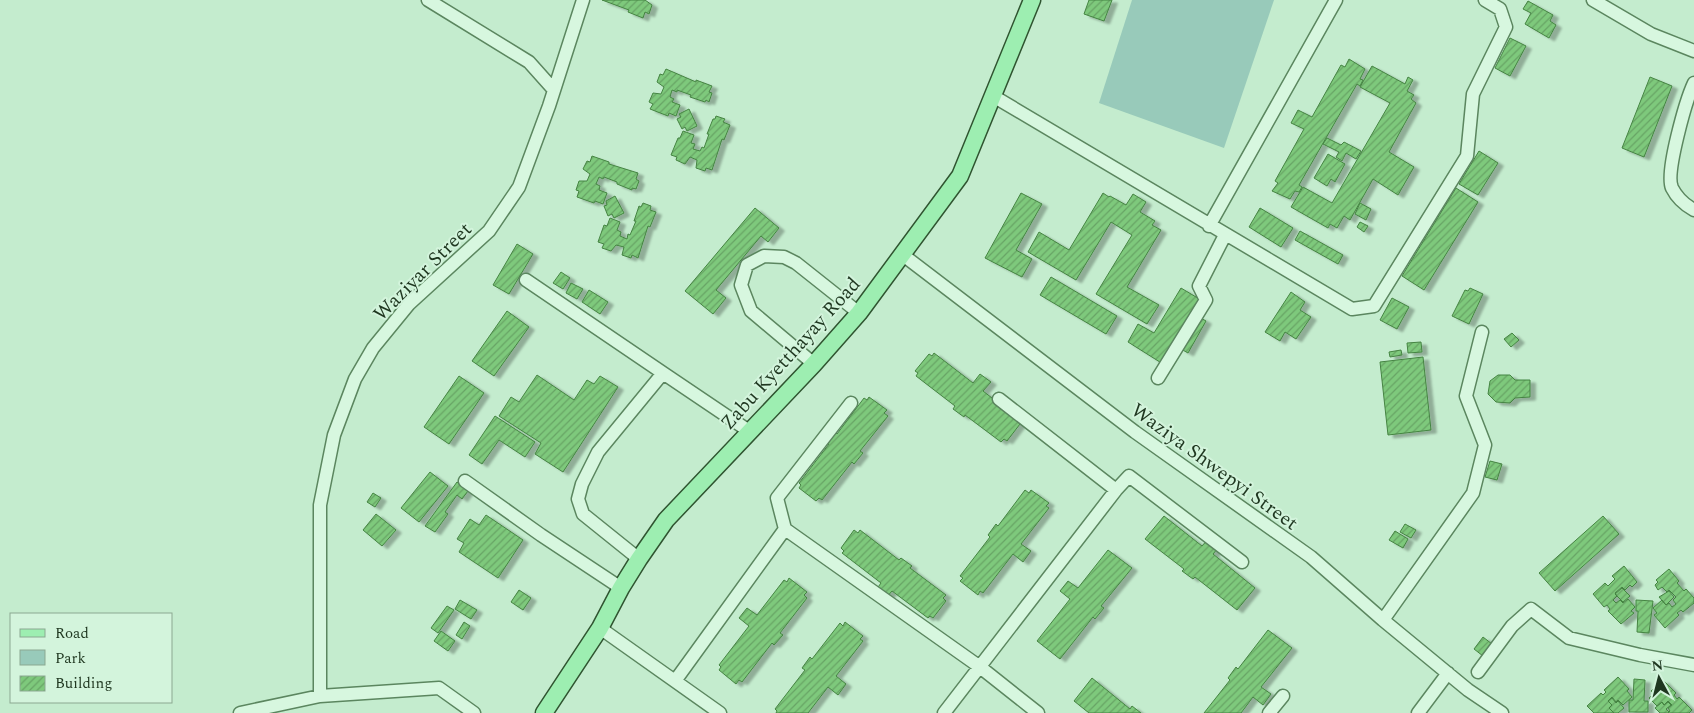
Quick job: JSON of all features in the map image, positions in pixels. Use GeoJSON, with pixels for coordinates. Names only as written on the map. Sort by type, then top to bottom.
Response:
{"type":"FeatureCollection","features":[{"type":"Feature","properties":{"kind":"main road","name":"Zabu Kyetthayay Road"},"geometry":{"type":"LineString","coordinates":[[544,713],[600,628],[639,559],[666,520],[814,364],[859,313],[960,176],[1032,0]]}},
{"type":"Feature","properties":{"kind":"street"},"geometry":{"type":"LineString","coordinates":[[428,0],[529,62],[554,90]]}},
{"type":"Feature","properties":{"kind":"street","name":"Waziyar Street"},"geometry":{"type":"LineString","coordinates":[[320,696],[320,505],[334,435],[355,379],[373,348],[410,304],[489,232],[519,187],[554,90],[583,0]]}},
{"type":"Feature","properties":{"kind":"street"},"geometry":{"type":"LineString","coordinates":[[1209,226],[1336,0]]}},
{"type":"Feature","properties":{"kind":"street"},"geometry":{"type":"LineString","coordinates":[[993,96],[1224,235],[1352,309],[1374,306],[1467,156],[1473,94],[1506,27],[1500,9],[1485,0]]}},
{"type":"Feature","properties":{"kind":"street"},"geometry":{"type":"LineString","coordinates":[[1593,0],[1651,34],[1694,51]]}},
{"type":"Feature","properties":{"kind":"street"},"geometry":{"type":"LineString","coordinates":[[1694,83],[1682,120],[1670,174],[1672,188],[1685,205],[1694,210]]}},
{"type":"Feature","properties":{"kind":"street"},"geometry":{"type":"LineString","coordinates":[[1158,378],[1206,300],[1199,286],[1224,235]]}},
{"type":"Feature","properties":{"kind":"street","name":"Waziya Shwepyi Street"},"geometry":{"type":"LineString","coordinates":[[903,255],[1135,432],[1311,557],[1383,620],[1468,690],[1502,713]]}},
{"type":"Feature","properties":{"kind":"street"},"geometry":{"type":"LineString","coordinates":[[814,364],[751,311],[741,285],[747,265],[764,256],[784,257],[796,263],[859,313]]}},
{"type":"Feature","properties":{"kind":"street"},"geometry":{"type":"LineString","coordinates":[[526,280],[749,431]]}},
{"type":"Feature","properties":{"kind":"street"},"geometry":{"type":"LineString","coordinates":[[1383,620],[1473,494],[1485,445],[1466,396],[1482,332]]}},
{"type":"Feature","properties":{"kind":"street"},"geometry":{"type":"LineString","coordinates":[[639,559],[583,514],[578,499],[582,484],[598,452],[663,373]]}},
{"type":"Feature","properties":{"kind":"street"},"geometry":{"type":"LineString","coordinates":[[999,399],[1116,490]]}},
{"type":"Feature","properties":{"kind":"street"},"geometry":{"type":"LineString","coordinates":[[851,403],[777,498],[785,529],[980,667],[1038,713]]}},
{"type":"Feature","properties":{"kind":"street"},"geometry":{"type":"LineString","coordinates":[[944,713],[1116,490],[1129,476],[1242,562]]}},
{"type":"Feature","properties":{"kind":"street"},"geometry":{"type":"LineString","coordinates":[[465,481],[541,535],[621,588]]}},
{"type":"Feature","properties":{"kind":"street"},"geometry":{"type":"LineString","coordinates":[[675,681],[785,529]]}},
{"type":"Feature","properties":{"kind":"street"},"geometry":{"type":"LineString","coordinates":[[1478,672],[1512,626],[1531,609],[1569,638],[1640,655],[1694,665]]}},
{"type":"Feature","properties":{"kind":"street"},"geometry":{"type":"LineString","coordinates":[[600,628],[720,713]]}},
{"type":"Feature","properties":{"kind":"street"},"geometry":{"type":"LineString","coordinates":[[1418,713],[1448,673]]}},
{"type":"Feature","properties":{"kind":"street"},"geometry":{"type":"LineString","coordinates":[[240,713],[320,696],[439,688],[474,713]]}},
{"type":"Feature","properties":{"kind":"street"},"geometry":{"type":"LineString","coordinates":[[1269,713],[1283,696]]}},
{"type":"Feature","properties":{"kind":"green space"},"geometry":{"type":"Polygon","coordinates":[[[1132,0],[1274,0],[1224,148],[1099,103],[1132,0]]]}},
{"type":"Feature","properties":{"kind":"building"},"geometry":{"type":"Polygon","coordinates":[[[602,0],[645,0],[652,5],[649,14],[645,12],[643,18],[628,12],[629,10],[602,0]]]}},
{"type":"Feature","properties":{"kind":"building"},"geometry":{"type":"Polygon","coordinates":[[[1089,0],[1112,0],[1104,21],[1084,14],[1089,0]]]}},
{"type":"Feature","properties":{"kind":"building"},"geometry":{"type":"Polygon","coordinates":[[[1528,1],[1553,15],[1550,21],[1556,25],[1549,38],[1525,24],[1531,13],[1523,9],[1528,1]]]}},
{"type":"Feature","properties":{"kind":"building"},"geometry":{"type":"Polygon","coordinates":[[[1510,38],[1526,46],[1510,76],[1495,68],[1510,38]]]}},
{"type":"Feature","properties":{"kind":"building"},"geometry":{"type":"Polygon","coordinates":[[[1349,59],[1365,69],[1360,79],[1363,80],[1360,86],[1357,84],[1299,185],[1302,187],[1299,192],[1295,191],[1290,199],[1272,191],[1278,183],[1275,181],[1304,129],[1291,123],[1298,110],[1312,117],[1341,65],[1345,67],[1349,59]]]}},
{"type":"Feature","properties":{"kind":"building"},"geometry":{"type":"Polygon","coordinates":[[[1372,66],[1405,84],[1408,77],[1413,80],[1407,91],[1414,95],[1411,99],[1416,103],[1389,152],[1414,167],[1398,195],[1373,179],[1350,220],[1344,216],[1337,228],[1330,224],[1328,228],[1291,207],[1303,187],[1332,203],[1390,103],[1360,87],[1372,66]]]}},
{"type":"Feature","properties":{"kind":"building"},"geometry":{"type":"Polygon","coordinates":[[[666,69],[696,82],[696,80],[712,86],[709,92],[712,93],[709,102],[690,97],[691,95],[677,90],[677,92],[672,90],[670,97],[674,99],[672,102],[680,105],[676,116],[669,113],[668,116],[650,109],[653,104],[649,102],[653,93],[661,94],[664,87],[657,82],[660,74],[663,75],[666,69]]]}},
{"type":"Feature","properties":{"kind":"building"},"geometry":{"type":"Polygon","coordinates":[[[1650,77],[1672,86],[1644,157],[1622,148],[1650,77]]]}},
{"type":"Feature","properties":{"kind":"building"},"geometry":{"type":"Polygon","coordinates":[[[689,109],[697,126],[687,131],[685,127],[682,129],[677,119],[681,117],[679,114],[689,109]]]}},
{"type":"Feature","properties":{"kind":"building"},"geometry":{"type":"Polygon","coordinates":[[[716,116],[725,119],[723,122],[730,125],[724,140],[722,139],[712,170],[706,168],[705,171],[696,168],[697,160],[690,157],[685,164],[676,160],[677,157],[671,155],[683,131],[694,135],[691,143],[695,144],[693,149],[700,151],[702,147],[704,148],[709,134],[707,134],[716,116]]]}},
{"type":"Feature","properties":{"kind":"building"},"geometry":{"type":"Polygon","coordinates":[[[1327,138],[1341,145],[1344,142],[1361,151],[1356,159],[1346,153],[1342,161],[1336,157],[1339,152],[1323,144],[1327,138]]]}},
{"type":"Feature","properties":{"kind":"building"},"geometry":{"type":"Polygon","coordinates":[[[1479,151],[1498,163],[1478,195],[1459,184],[1479,151]]]}},
{"type":"Feature","properties":{"kind":"building"},"geometry":{"type":"Polygon","coordinates":[[[1328,154],[1345,164],[1335,182],[1331,179],[1327,186],[1314,178],[1328,154]]]}},
{"type":"Feature","properties":{"kind":"building"},"geometry":{"type":"Polygon","coordinates":[[[592,156],[609,162],[609,164],[638,173],[636,179],[639,181],[636,189],[632,188],[632,190],[617,184],[617,182],[599,177],[596,184],[600,186],[599,190],[607,193],[603,204],[577,197],[579,191],[576,190],[579,181],[587,181],[590,174],[583,169],[587,161],[590,162],[592,156]]]}},
{"type":"Feature","properties":{"kind":"building"},"geometry":{"type":"Polygon","coordinates":[[[1456,188],[1478,202],[1424,290],[1402,276],[1456,188]]]}},
{"type":"Feature","properties":{"kind":"building"},"geometry":{"type":"Polygon","coordinates":[[[1021,193],[1042,204],[1016,250],[1032,259],[1022,277],[985,258],[1021,193]]]}},
{"type":"Feature","properties":{"kind":"building"},"geometry":{"type":"Polygon","coordinates":[[[1103,193],[1126,205],[1133,194],[1146,202],[1140,212],[1155,221],[1152,225],[1161,230],[1127,287],[1159,305],[1147,324],[1096,294],[1132,235],[1111,222],[1076,280],[1028,252],[1039,232],[1069,250],[1103,193]]]}},
{"type":"Feature","properties":{"kind":"building"},"geometry":{"type":"Polygon","coordinates":[[[615,196],[624,213],[614,218],[612,214],[608,216],[604,206],[607,205],[606,201],[615,196]]]}},
{"type":"Feature","properties":{"kind":"building"},"geometry":{"type":"Polygon","coordinates":[[[643,203],[651,206],[650,210],[656,212],[650,227],[648,226],[638,258],[632,255],[631,258],[622,255],[624,247],[616,245],[611,251],[602,248],[604,244],[598,242],[604,225],[607,226],[610,218],[620,222],[617,230],[621,232],[620,236],[627,239],[636,221],[634,221],[639,206],[641,207],[643,203]]]}},
{"type":"Feature","properties":{"kind":"building"},"geometry":{"type":"Polygon","coordinates":[[[1360,203],[1371,209],[1366,220],[1355,214],[1360,203]]]}},
{"type":"Feature","properties":{"kind":"building"},"geometry":{"type":"Polygon","coordinates":[[[755,208],[779,228],[768,242],[761,236],[716,290],[726,298],[713,314],[685,291],[755,208]]]}},
{"type":"Feature","properties":{"kind":"building"},"geometry":{"type":"Polygon","coordinates":[[[1260,208],[1293,228],[1281,247],[1249,227],[1260,208]]]}},
{"type":"Feature","properties":{"kind":"building"},"geometry":{"type":"Polygon","coordinates":[[[1360,222],[1368,226],[1364,232],[1357,227],[1360,222]]]}},
{"type":"Feature","properties":{"kind":"building"},"geometry":{"type":"Polygon","coordinates":[[[1300,231],[1343,255],[1338,264],[1295,240],[1300,231]]]}},
{"type":"Feature","properties":{"kind":"building"},"geometry":{"type":"Polygon","coordinates":[[[517,244],[533,254],[509,294],[493,285],[517,244]]]}},
{"type":"Feature","properties":{"kind":"building"},"geometry":{"type":"Polygon","coordinates":[[[561,272],[570,278],[563,289],[553,283],[561,272]]]}},
{"type":"Feature","properties":{"kind":"building"},"geometry":{"type":"Polygon","coordinates":[[[1051,277],[1117,316],[1106,334],[1040,295],[1051,277]]]}},
{"type":"Feature","properties":{"kind":"building"},"geometry":{"type":"Polygon","coordinates":[[[571,283],[583,289],[577,299],[566,293],[571,283]]]}},
{"type":"Feature","properties":{"kind":"building"},"geometry":{"type":"Polygon","coordinates":[[[1181,288],[1201,300],[1163,364],[1128,342],[1138,324],[1154,333],[1181,288]]]}},
{"type":"Feature","properties":{"kind":"building"},"geometry":{"type":"Polygon","coordinates":[[[1470,288],[1483,294],[1469,324],[1452,316],[1465,290],[1468,291],[1470,288]]]}},
{"type":"Feature","properties":{"kind":"building"},"geometry":{"type":"Polygon","coordinates":[[[589,290],[608,302],[600,314],[582,302],[589,290]]]}},
{"type":"Feature","properties":{"kind":"building"},"geometry":{"type":"Polygon","coordinates":[[[1291,292],[1305,302],[1300,310],[1311,317],[1296,339],[1285,332],[1280,341],[1265,332],[1291,292]]]}},
{"type":"Feature","properties":{"kind":"building"},"geometry":{"type":"Polygon","coordinates":[[[1392,298],[1409,307],[1397,329],[1380,320],[1392,298]]]}},
{"type":"Feature","properties":{"kind":"building"},"geometry":{"type":"Polygon","coordinates":[[[507,311],[529,327],[494,376],[472,361],[507,311]]]}},
{"type":"Feature","properties":{"kind":"building"},"geometry":{"type":"Polygon","coordinates":[[[1199,317],[1206,321],[1188,353],[1181,349],[1199,317]]]}},
{"type":"Feature","properties":{"kind":"building"},"geometry":{"type":"Polygon","coordinates":[[[1512,333],[1519,340],[1511,347],[1504,339],[1512,333]]]}},
{"type":"Feature","properties":{"kind":"building"},"geometry":{"type":"Polygon","coordinates":[[[1421,342],[1422,352],[1408,353],[1407,343],[1421,342]]]}},
{"type":"Feature","properties":{"kind":"building"},"geometry":{"type":"Polygon","coordinates":[[[1401,350],[1402,355],[1390,357],[1389,352],[1401,350]]]}},
{"type":"Feature","properties":{"kind":"building"},"geometry":{"type":"Polygon","coordinates":[[[934,353],[973,383],[980,374],[991,382],[983,391],[1019,419],[1017,421],[1020,424],[1007,441],[1004,439],[1001,442],[965,415],[964,417],[953,409],[955,406],[916,376],[918,373],[915,371],[929,354],[932,356],[934,353]]]}},
{"type":"Feature","properties":{"kind":"building"},"geometry":{"type":"Polygon","coordinates":[[[1423,357],[1431,430],[1388,435],[1380,362],[1423,357]]]}},
{"type":"Feature","properties":{"kind":"building"},"geometry":{"type":"Polygon","coordinates":[[[537,375],[574,400],[587,380],[594,384],[600,376],[618,387],[563,472],[535,454],[541,443],[499,416],[511,397],[519,402],[537,375]]]}},
{"type":"Feature","properties":{"kind":"building"},"geometry":{"type":"Polygon","coordinates":[[[1498,375],[1510,375],[1515,380],[1530,380],[1530,397],[1515,398],[1510,403],[1496,402],[1488,394],[1490,381],[1498,375]]]}},
{"type":"Feature","properties":{"kind":"building"},"geometry":{"type":"Polygon","coordinates":[[[459,376],[484,393],[449,444],[424,427],[459,376]]]}},
{"type":"Feature","properties":{"kind":"building"},"geometry":{"type":"Polygon","coordinates":[[[869,397],[887,410],[884,413],[888,416],[860,451],[863,453],[854,464],[852,462],[822,500],[819,498],[816,501],[799,488],[801,485],[799,483],[829,444],[824,441],[833,430],[837,434],[864,398],[867,400],[869,397]]]}},
{"type":"Feature","properties":{"kind":"building"},"geometry":{"type":"Polygon","coordinates":[[[495,416],[535,442],[525,457],[499,440],[482,464],[469,455],[495,416]]]}},
{"type":"Feature","properties":{"kind":"building"},"geometry":{"type":"Polygon","coordinates":[[[1490,461],[1502,464],[1497,480],[1485,477],[1490,461]]]}},
{"type":"Feature","properties":{"kind":"building"},"geometry":{"type":"Polygon","coordinates":[[[430,472],[448,486],[419,522],[401,508],[430,472]]]}},
{"type":"Feature","properties":{"kind":"building"},"geometry":{"type":"Polygon","coordinates":[[[457,482],[468,491],[462,499],[457,495],[445,512],[448,514],[435,532],[425,526],[457,482]]]}},
{"type":"Feature","properties":{"kind":"building"},"geometry":{"type":"Polygon","coordinates":[[[1025,490],[1029,493],[1031,490],[1049,503],[1046,506],[1049,508],[1021,544],[1031,551],[1023,562],[1013,554],[983,593],[980,591],[978,595],[960,581],[963,578],[960,576],[990,537],[988,535],[996,524],[998,526],[1025,490]]]}},
{"type":"Feature","properties":{"kind":"building"},"geometry":{"type":"Polygon","coordinates":[[[373,493],[381,498],[375,507],[367,502],[373,493]]]}},
{"type":"Feature","properties":{"kind":"building"},"geometry":{"type":"Polygon","coordinates":[[[376,514],[396,530],[382,546],[363,530],[376,514]]]}},
{"type":"Feature","properties":{"kind":"building"},"geometry":{"type":"Polygon","coordinates":[[[486,515],[523,540],[498,578],[459,552],[464,543],[457,539],[470,519],[479,525],[486,515]]]}},
{"type":"Feature","properties":{"kind":"building"},"geometry":{"type":"Polygon","coordinates":[[[1164,516],[1202,546],[1208,539],[1218,548],[1213,554],[1255,588],[1237,610],[1195,577],[1193,579],[1182,571],[1184,569],[1145,539],[1164,516]]]}},
{"type":"Feature","properties":{"kind":"building"},"geometry":{"type":"Polygon","coordinates":[[[1603,516],[1619,534],[1555,591],[1539,573],[1603,516]]]}},
{"type":"Feature","properties":{"kind":"building"},"geometry":{"type":"Polygon","coordinates":[[[1405,524],[1416,530],[1411,538],[1400,532],[1405,524]]]}},
{"type":"Feature","properties":{"kind":"building"},"geometry":{"type":"Polygon","coordinates":[[[854,530],[858,533],[860,530],[899,560],[901,558],[912,566],[910,568],[946,595],[943,598],[946,601],[933,618],[930,616],[928,618],[892,591],[886,598],[876,590],[881,583],[842,553],[844,551],[841,548],[854,530]]]}},
{"type":"Feature","properties":{"kind":"building"},"geometry":{"type":"Polygon","coordinates":[[[1395,531],[1408,539],[1403,548],[1389,540],[1395,531]]]}},
{"type":"Feature","properties":{"kind":"building"},"geometry":{"type":"Polygon","coordinates":[[[1108,550],[1132,568],[1101,606],[1104,608],[1095,619],[1093,617],[1060,659],[1037,641],[1070,599],[1060,591],[1068,581],[1078,588],[1108,550]]]}},
{"type":"Feature","properties":{"kind":"building"},"geometry":{"type":"Polygon","coordinates":[[[1624,566],[1637,582],[1625,590],[1622,587],[1615,593],[1617,596],[1613,600],[1616,603],[1620,600],[1623,603],[1628,599],[1635,607],[1631,611],[1634,613],[1621,624],[1608,611],[1610,609],[1607,605],[1604,607],[1593,594],[1605,583],[1608,586],[1615,579],[1612,576],[1624,566]]]}},
{"type":"Feature","properties":{"kind":"building"},"geometry":{"type":"Polygon","coordinates":[[[1669,569],[1679,581],[1677,583],[1694,598],[1694,603],[1683,612],[1681,610],[1677,613],[1679,615],[1665,628],[1654,615],[1657,613],[1653,608],[1662,600],[1666,605],[1669,603],[1672,607],[1676,604],[1673,600],[1676,597],[1669,590],[1667,592],[1662,587],[1658,590],[1655,585],[1658,582],[1656,580],[1669,569]]]}},
{"type":"Feature","properties":{"kind":"building"},"geometry":{"type":"Polygon","coordinates":[[[789,578],[807,592],[804,595],[807,598],[780,633],[783,635],[774,645],[772,643],[742,682],[739,680],[736,684],[719,670],[721,667],[719,665],[749,626],[739,618],[747,608],[757,615],[784,580],[787,582],[789,578]]]}},
{"type":"Feature","properties":{"kind":"building"},"geometry":{"type":"Polygon","coordinates":[[[1622,588],[1630,596],[1623,602],[1615,594],[1622,588]]]}},
{"type":"Feature","properties":{"kind":"building"},"geometry":{"type":"Polygon","coordinates":[[[519,590],[531,598],[523,610],[511,602],[519,590]]]}},
{"type":"Feature","properties":{"kind":"building"},"geometry":{"type":"Polygon","coordinates":[[[1669,591],[1674,597],[1666,605],[1659,597],[1669,591]]]}},
{"type":"Feature","properties":{"kind":"building"},"geometry":{"type":"Polygon","coordinates":[[[460,600],[477,610],[471,619],[455,609],[460,600]]]}},
{"type":"Feature","properties":{"kind":"building"},"geometry":{"type":"Polygon","coordinates":[[[1636,600],[1653,601],[1649,633],[1637,632],[1638,611],[1636,611],[1636,600]]]}},
{"type":"Feature","properties":{"kind":"building"},"geometry":{"type":"Polygon","coordinates":[[[447,606],[454,610],[438,633],[431,628],[447,606]]]}},
{"type":"Feature","properties":{"kind":"building"},"geometry":{"type":"Polygon","coordinates":[[[464,622],[470,626],[462,639],[456,635],[464,622]]]}},
{"type":"Feature","properties":{"kind":"building"},"geometry":{"type":"Polygon","coordinates":[[[845,622],[863,636],[860,639],[863,641],[836,676],[846,684],[838,695],[828,687],[808,713],[776,713],[775,709],[805,670],[802,668],[810,657],[812,659],[840,623],[843,626],[845,622]]]}},
{"type":"Feature","properties":{"kind":"building"},"geometry":{"type":"Polygon","coordinates":[[[1268,630],[1292,648],[1261,687],[1271,694],[1263,705],[1253,697],[1241,713],[1204,713],[1230,680],[1228,678],[1236,667],[1238,669],[1268,630]]]}},
{"type":"Feature","properties":{"kind":"building"},"geometry":{"type":"Polygon","coordinates":[[[441,631],[455,641],[448,651],[434,641],[441,631]]]}},
{"type":"Feature","properties":{"kind":"building"},"geometry":{"type":"Polygon","coordinates":[[[1483,637],[1492,644],[1483,656],[1474,649],[1483,637]]]}},
{"type":"Feature","properties":{"kind":"building"},"geometry":{"type":"Polygon","coordinates":[[[1618,677],[1629,689],[1627,691],[1632,697],[1623,705],[1618,700],[1616,702],[1612,697],[1608,701],[1612,705],[1609,708],[1614,713],[1594,713],[1587,706],[1601,693],[1603,695],[1606,692],[1604,690],[1618,677]]]}},
{"type":"Feature","properties":{"kind":"building"},"geometry":{"type":"Polygon","coordinates":[[[1092,678],[1130,709],[1132,706],[1141,713],[1089,713],[1074,701],[1092,678]]]}},
{"type":"Feature","properties":{"kind":"building"},"geometry":{"type":"Polygon","coordinates":[[[1634,679],[1645,680],[1644,701],[1648,701],[1648,712],[1629,712],[1629,700],[1633,700],[1634,679]]]}},
{"type":"Feature","properties":{"kind":"building"},"geometry":{"type":"Polygon","coordinates":[[[1663,680],[1676,693],[1674,695],[1677,699],[1679,697],[1692,710],[1689,713],[1668,713],[1670,711],[1668,708],[1672,705],[1668,701],[1664,705],[1662,702],[1657,706],[1649,698],[1654,693],[1651,691],[1663,680]]]}},
{"type":"Feature","properties":{"kind":"building"},"geometry":{"type":"Polygon","coordinates":[[[1612,698],[1616,703],[1618,701],[1624,708],[1618,713],[1614,713],[1609,708],[1612,705],[1608,701],[1612,698]]]}},
{"type":"Feature","properties":{"kind":"building"},"geometry":{"type":"Polygon","coordinates":[[[1662,702],[1664,705],[1668,702],[1671,705],[1666,709],[1668,713],[1660,713],[1655,708],[1662,702]]]}}]}
